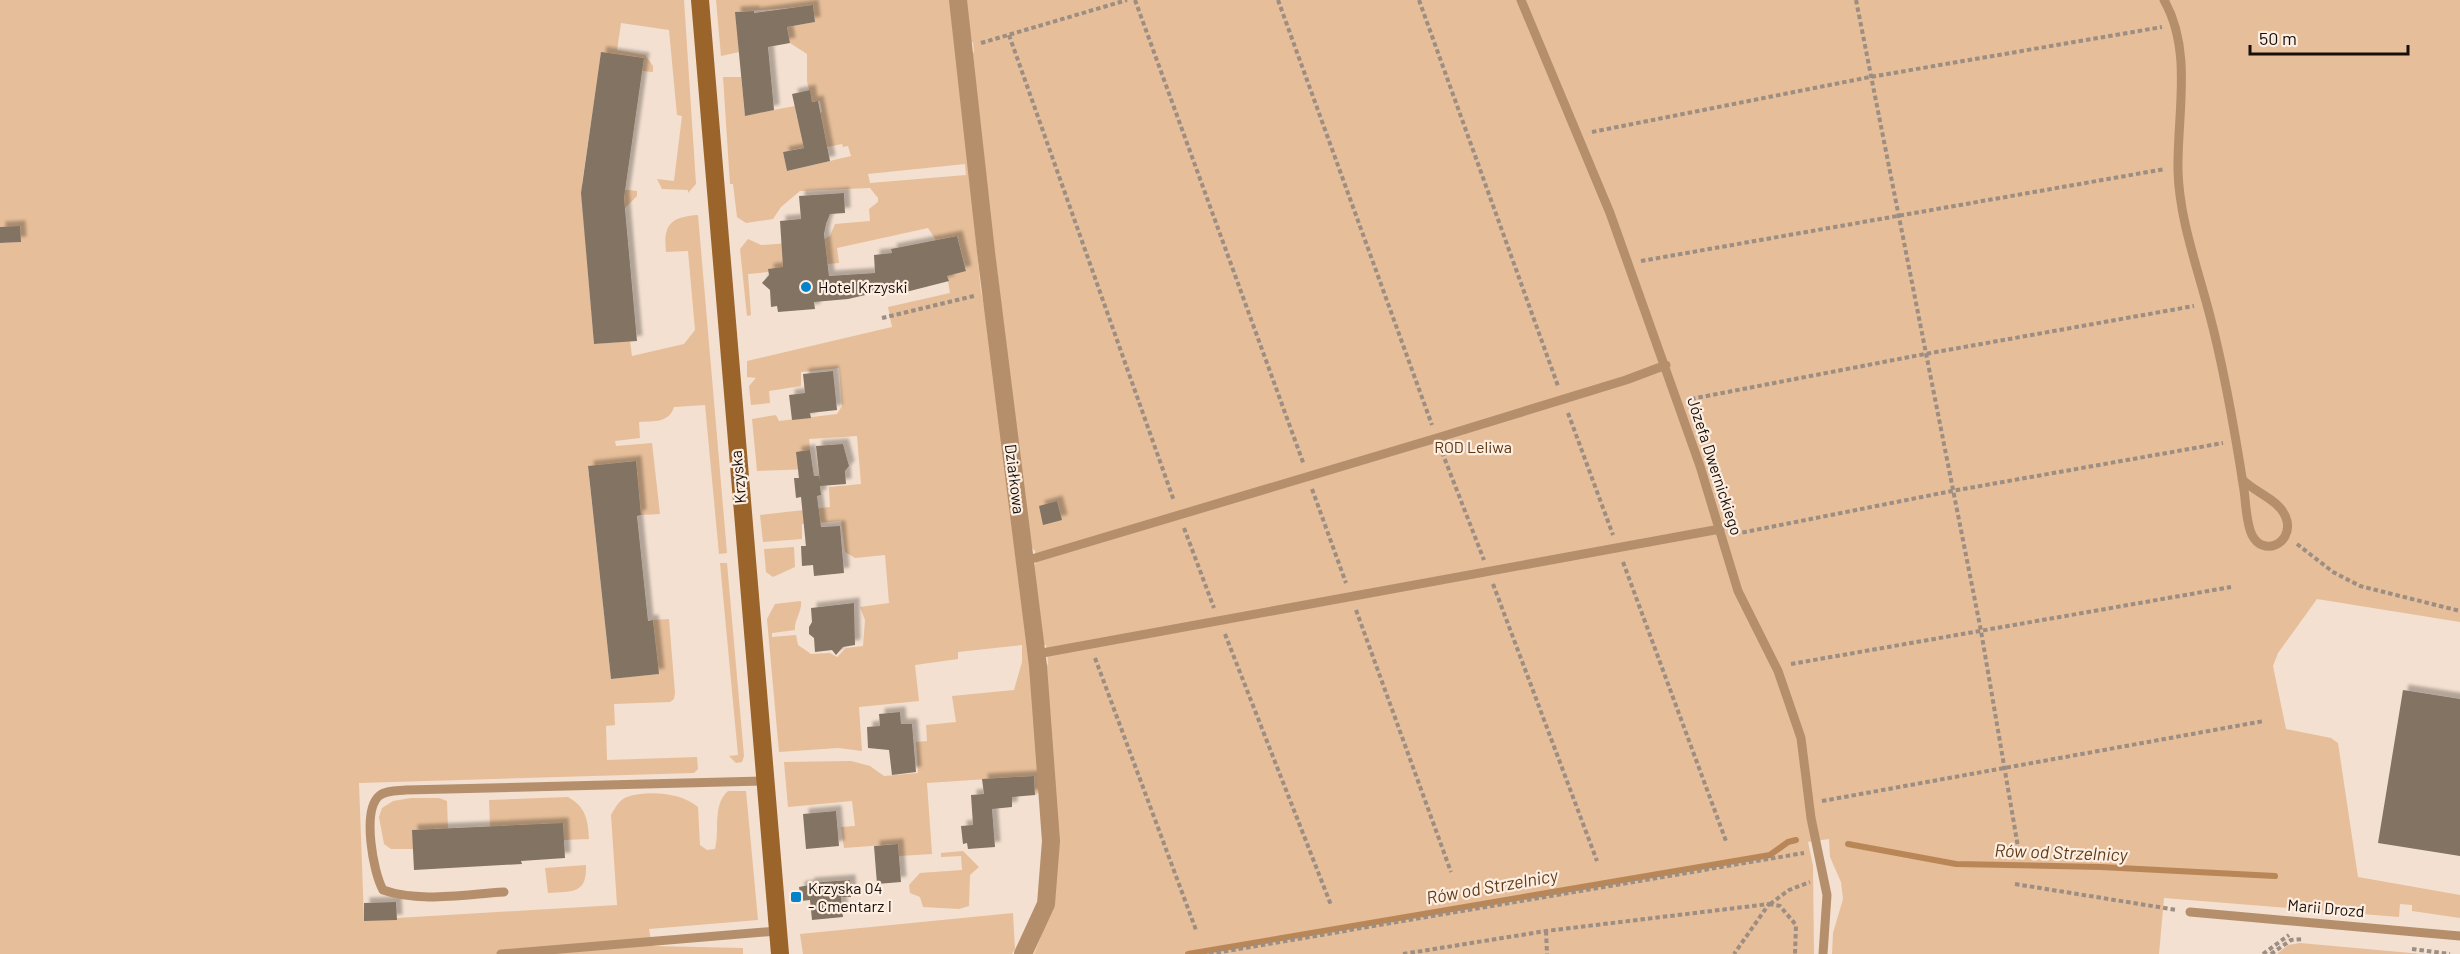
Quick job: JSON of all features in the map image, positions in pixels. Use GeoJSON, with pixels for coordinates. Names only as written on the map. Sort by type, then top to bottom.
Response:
{"type":"FeatureCollection","features":[{"type":"Feature","properties":{"kind":"street","name":"Krzyska"},"geometry":{"type":"LineString","coordinates":[[700,0],[763,781],[780,954]]}},
{"type":"Feature","properties":{"kind":"street","name":"Działkowa"},"geometry":{"type":"LineString","coordinates":[[958,0],[991,292],[1037,654],[1051,841],[1046,904],[1023,954]]}},
{"type":"Feature","properties":{"kind":"lane","name":"Józefa Dwernickiego"},"geometry":{"type":"LineString","coordinates":[[1521,0],[1630,268],[1679,404],[1722,534],[1738,591],[1778,671],[1801,738],[1810,805],[1827,895],[1823,954]]}},
{"type":"Feature","properties":{"kind":"lane"},"geometry":{"type":"LineString","coordinates":[[2164,0],[2180,41],[2178,167],[2186,221],[2207,304],[2236,440],[2242,479],[2251,534],[2259,544],[2267,548],[2278,545],[2286,536],[2288,525],[2284,512],[2277,504],[2252,490],[2242,479]]}},
{"type":"Feature","properties":{"kind":"lane"},"geometry":{"type":"LineString","coordinates":[[1025,561],[1563,399],[1665,365]]}},
{"type":"Feature","properties":{"kind":"lane"},"geometry":{"type":"LineString","coordinates":[[1037,654],[1618,549],[1722,534]]}},
{"type":"Feature","properties":{"kind":"lane"},"geometry":{"type":"LineString","coordinates":[[504,892],[419,897],[399,896],[383,890],[376,878],[371,830],[373,805],[378,797],[386,792],[406,790],[763,781]]}},
{"type":"Feature","properties":{"kind":"lane","name":"Marii Drozd"},"geometry":{"type":"LineString","coordinates":[[2190,912],[2460,936]]}},
{"type":"Feature","properties":{"kind":"lane"},"geometry":{"type":"LineString","coordinates":[[501,954],[777,931]]}},
{"type":"Feature","properties":{"kind":"path"},"geometry":{"type":"LineString","coordinates":[[963,48],[1127,0]]}},
{"type":"Feature","properties":{"kind":"path"},"geometry":{"type":"LineString","coordinates":[[1135,0],[1451,872]]}},
{"type":"Feature","properties":{"kind":"path"},"geometry":{"type":"LineString","coordinates":[[1419,0],[1726,841]]}},
{"type":"Feature","properties":{"kind":"path"},"geometry":{"type":"LineString","coordinates":[[1856,0],[1869,77],[1981,631],[2018,847]]}},
{"type":"Feature","properties":{"kind":"path"},"geometry":{"type":"LineString","coordinates":[[1576,136],[1869,77],[2175,24]]}},
{"type":"Feature","properties":{"kind":"path"},"geometry":{"type":"LineString","coordinates":[[1008,36],[1179,516],[1330,905]]}},
{"type":"Feature","properties":{"kind":"path"},"geometry":{"type":"LineString","coordinates":[[1630,268],[1639,262],[2178,167]]}},
{"type":"Feature","properties":{"kind":"path"},"geometry":{"type":"LineString","coordinates":[[882,318],[991,292]]}},
{"type":"Feature","properties":{"kind":"path"},"geometry":{"type":"LineString","coordinates":[[1679,404],[1925,354],[2207,304]]}},
{"type":"Feature","properties":{"kind":"path"},"geometry":{"type":"LineString","coordinates":[[1722,534],[2236,440]]}},
{"type":"Feature","properties":{"kind":"path"},"geometry":{"type":"LineString","coordinates":[[2286,536],[2333,572],[2360,586],[2460,611]]}},
{"type":"Feature","properties":{"kind":"path"},"geometry":{"type":"LineString","coordinates":[[1778,671],[1782,665],[2231,587]]}},
{"type":"Feature","properties":{"kind":"path"},"geometry":{"type":"LineString","coordinates":[[1090,645],[1196,930]]}},
{"type":"Feature","properties":{"kind":"path"},"geometry":{"type":"LineString","coordinates":[[1810,805],[2264,721]]}},
{"type":"Feature","properties":{"kind":"path"},"geometry":{"type":"LineString","coordinates":[[1209,954],[1819,850]]}},
{"type":"Feature","properties":{"kind":"path"},"geometry":{"type":"LineString","coordinates":[[1734,954],[1769,904],[1795,887],[1824,880]]}},
{"type":"Feature","properties":{"kind":"path"},"geometry":{"type":"LineString","coordinates":[[2015,884],[2190,912]]}},
{"type":"Feature","properties":{"kind":"path"},"geometry":{"type":"LineString","coordinates":[[1402,954],[1546,931],[1769,904],[1780,906],[1796,925],[1795,954]]}},
{"type":"Feature","properties":{"kind":"path"},"geometry":{"type":"LineString","coordinates":[[1546,931],[1547,954]]}},
{"type":"Feature","properties":{"kind":"path"},"geometry":{"type":"LineString","coordinates":[[2271,954],[2291,940],[2314,940]]}},
{"type":"Feature","properties":{"kind":"path"},"geometry":{"type":"LineString","coordinates":[[2403,947],[2450,954]]}},
{"type":"Feature","properties":{"kind":"green space"},"geometry":{"type":"Polygon","coordinates":[[[0,0],[684,0],[696,184],[688,193],[688,190],[662,189],[657,179],[674,181],[682,116],[677,115],[669,30],[621,23],[617,50],[645,55],[653,66],[653,72],[642,71],[643,58],[601,53],[582,184],[637,191],[637,196],[625,208],[583,212],[594,344],[630,341],[632,356],[684,344],[695,330],[688,251],[666,252],[665,242],[668,229],[675,220],[698,215],[727,553],[719,554],[705,405],[674,407],[665,419],[639,422],[640,438],[615,441],[616,446],[652,443],[660,514],[641,515],[635,461],[588,467],[611,679],[658,674],[653,620],[669,619],[675,693],[674,699],[670,702],[614,704],[615,725],[606,726],[607,760],[697,757],[698,769],[694,773],[359,783],[364,920],[617,905],[611,815],[622,800],[635,795],[654,793],[674,796],[691,802],[698,807],[700,845],[707,850],[715,849],[718,811],[723,797],[728,791],[746,791],[758,920],[649,929],[652,946],[743,948],[743,954],[0,954],[0,243],[20,242],[0,227],[0,0]]]}},
{"type":"Feature","properties":{"kind":"green space"},"geometry":{"type":"Polygon","coordinates":[[[716,0],[952,0],[981,291],[990,334],[1031,646],[1041,791],[1035,795],[1034,776],[927,783],[932,854],[899,856],[897,844],[844,848],[841,827],[855,826],[852,801],[788,807],[784,762],[851,761],[870,766],[884,776],[918,773],[916,742],[927,741],[926,725],[956,722],[952,696],[1014,690],[1022,662],[1022,645],[958,652],[958,659],[915,665],[919,701],[859,707],[862,751],[838,748],[779,752],[767,619],[775,604],[801,601],[795,630],[772,633],[772,637],[796,635],[798,645],[811,654],[830,653],[837,657],[846,648],[863,646],[865,620],[860,607],[889,603],[885,555],[855,558],[845,552],[841,521],[802,524],[802,539],[763,542],[760,515],[830,507],[829,487],[861,484],[857,436],[809,439],[812,469],[757,471],[752,419],[776,415],[779,421],[837,414],[842,406],[839,368],[801,372],[801,386],[769,391],[770,403],[751,405],[749,386],[756,378],[747,377],[747,361],[892,327],[888,307],[950,293],[947,276],[966,270],[957,236],[936,240],[928,228],[837,248],[839,263],[769,269],[768,272],[748,274],[751,315],[747,316],[740,249],[748,239],[761,245],[821,241],[830,236],[835,224],[870,221],[869,209],[878,202],[878,198],[870,188],[800,191],[781,207],[773,219],[746,223],[737,217],[733,184],[730,184],[723,77],[741,77],[745,115],[795,106],[797,117],[822,112],[820,101],[812,102],[807,81],[807,54],[790,43],[787,27],[815,22],[813,6],[736,12],[739,52],[721,56],[716,0]],[[826,143],[783,152],[787,171],[851,156],[848,146],[843,147],[842,144],[827,147],[826,143]],[[965,164],[868,174],[870,183],[966,175],[965,164]]]}},
{"type":"Feature","properties":{"kind":"green space","name":"ROD Leliwa"},"geometry":{"type":"Polygon","coordinates":[[[963,0],[2460,0],[2460,622],[2317,599],[2278,653],[2273,666],[2286,729],[2331,738],[2338,743],[2358,877],[2460,895],[2460,918],[2412,911],[2412,905],[2400,904],[2399,917],[2164,898],[2159,954],[1832,954],[1833,933],[1843,899],[1841,882],[1830,857],[1829,839],[1808,842],[1813,866],[1814,954],[1034,954],[1050,913],[1045,671],[1048,663],[1046,645],[1042,644],[1033,566],[1036,563],[1035,551],[1031,547],[970,54],[974,52],[973,42],[968,43],[963,0]]]}},
{"type":"Feature","properties":{"kind":"green space"},"geometry":{"type":"Polygon","coordinates":[[[794,547],[795,567],[773,577],[766,572],[764,549],[794,547]]]}},
{"type":"Feature","properties":{"kind":"green space"},"geometry":{"type":"Polygon","coordinates":[[[720,563],[727,563],[744,756],[742,762],[736,763],[729,756],[738,755],[720,563]]]}},
{"type":"Feature","properties":{"kind":"green space"},"geometry":{"type":"Polygon","coordinates":[[[568,797],[579,805],[585,815],[589,839],[564,840],[490,827],[489,800],[568,797]]]}},
{"type":"Feature","properties":{"kind":"green space"},"geometry":{"type":"Polygon","coordinates":[[[411,798],[439,798],[447,801],[448,829],[413,830],[413,849],[391,849],[384,844],[379,817],[382,808],[393,801],[411,798]]]}},
{"type":"Feature","properties":{"kind":"green space"},"geometry":{"type":"Polygon","coordinates":[[[963,851],[979,867],[970,875],[969,906],[959,909],[923,907],[920,897],[910,893],[909,885],[920,873],[962,870],[961,856],[941,857],[941,853],[963,851]]]}},
{"type":"Feature","properties":{"kind":"green space"},"geometry":{"type":"Polygon","coordinates":[[[586,865],[586,875],[581,887],[571,891],[548,893],[545,868],[586,865]]]}},
{"type":"Feature","properties":{"kind":"green space"},"geometry":{"type":"Polygon","coordinates":[[[1013,913],[1015,949],[1012,954],[803,954],[800,934],[1013,913]]]}},
{"type":"Feature","properties":{"kind":"green space"},"geometry":{"type":"Polygon","coordinates":[[[2300,943],[2422,954],[2277,954],[2288,945],[2300,943]]]}},
{"type":"Feature","properties":{"kind":"building"},"geometry":{"type":"Polygon","coordinates":[[[813,5],[815,22],[787,27],[790,43],[768,47],[774,110],[745,116],[735,12],[754,11],[754,13],[813,5]]]}},
{"type":"Feature","properties":{"kind":"building"},"geometry":{"type":"Polygon","coordinates":[[[601,52],[644,58],[624,198],[637,341],[594,344],[581,193],[601,52]]]}},
{"type":"Feature","properties":{"kind":"building"},"geometry":{"type":"Polygon","coordinates":[[[810,90],[812,102],[818,101],[830,161],[787,171],[783,152],[804,148],[792,94],[810,90]]]}},
{"type":"Feature","properties":{"kind":"building"},"geometry":{"type":"Polygon","coordinates":[[[844,193],[845,213],[830,214],[824,234],[829,276],[875,273],[874,255],[892,253],[891,249],[957,236],[966,271],[947,276],[949,281],[902,293],[900,287],[848,299],[814,302],[815,309],[778,312],[777,306],[771,307],[770,290],[762,283],[769,275],[768,269],[783,267],[780,221],[801,219],[799,196],[844,193]]]}},
{"type":"Feature","properties":{"kind":"building"},"geometry":{"type":"Polygon","coordinates":[[[20,226],[21,242],[0,243],[0,227],[20,226]]]}},
{"type":"Feature","properties":{"kind":"building"},"geometry":{"type":"Polygon","coordinates":[[[833,371],[837,410],[810,413],[811,418],[792,420],[789,395],[805,393],[803,374],[833,371]]]}},
{"type":"Feature","properties":{"kind":"building"},"geometry":{"type":"Polygon","coordinates":[[[843,444],[849,466],[845,471],[846,484],[820,486],[821,495],[817,496],[821,527],[840,526],[844,573],[814,576],[813,565],[802,566],[801,546],[806,546],[801,497],[796,498],[794,478],[799,478],[796,452],[810,450],[814,476],[819,476],[820,482],[816,446],[843,444]]]}},
{"type":"Feature","properties":{"kind":"building"},"geometry":{"type":"Polygon","coordinates":[[[636,461],[641,515],[637,516],[648,621],[653,620],[659,674],[611,679],[588,466],[636,461]]]}},
{"type":"Feature","properties":{"kind":"building"},"geometry":{"type":"Polygon","coordinates":[[[1057,501],[1062,520],[1043,525],[1039,506],[1057,501]]]}},
{"type":"Feature","properties":{"kind":"building"},"geometry":{"type":"Polygon","coordinates":[[[854,603],[855,645],[843,647],[836,655],[832,650],[815,652],[814,638],[809,634],[812,622],[811,608],[854,603]]]}},
{"type":"Feature","properties":{"kind":"building"},"geometry":{"type":"Polygon","coordinates":[[[2403,690],[2460,699],[2460,856],[2378,843],[2403,690]]]}},
{"type":"Feature","properties":{"kind":"building"},"geometry":{"type":"Polygon","coordinates":[[[900,712],[901,724],[912,724],[916,772],[892,775],[889,750],[868,748],[867,727],[880,726],[879,714],[900,712]]]}},
{"type":"Feature","properties":{"kind":"building"},"geometry":{"type":"Polygon","coordinates":[[[1034,776],[1035,795],[1012,797],[1012,807],[992,809],[995,847],[968,849],[967,843],[963,844],[961,826],[973,825],[971,795],[984,794],[982,779],[1034,776]]]}},
{"type":"Feature","properties":{"kind":"building"},"geometry":{"type":"Polygon","coordinates":[[[836,811],[839,846],[806,849],[803,814],[836,811]]]}},
{"type":"Feature","properties":{"kind":"building"},"geometry":{"type":"Polygon","coordinates":[[[563,823],[565,858],[521,861],[522,864],[414,870],[412,830],[563,823]]]}},
{"type":"Feature","properties":{"kind":"building"},"geometry":{"type":"Polygon","coordinates":[[[898,844],[901,882],[877,884],[874,846],[898,844]]]}},
{"type":"Feature","properties":{"kind":"building"},"geometry":{"type":"Polygon","coordinates":[[[850,880],[851,897],[841,897],[843,917],[812,920],[810,900],[801,901],[799,887],[809,885],[809,883],[850,880]]]}},
{"type":"Feature","properties":{"kind":"building"},"geometry":{"type":"Polygon","coordinates":[[[396,902],[397,920],[364,921],[364,903],[396,902]]]}},
{"type":"Feature","properties":{"kind":"waterway","name":"Rów od Strzelnicy"},"geometry":{"type":"LineString","coordinates":[[1188,954],[1770,855],[1788,842],[1796,840]]}},
{"type":"Feature","properties":{"kind":"waterway","name":"Rów od Strzelnicy"},"geometry":{"type":"LineString","coordinates":[[1848,844],[1956,864],[2101,867],[2275,876]]}},
{"type":"Feature","properties":{"kind":"place","name":"Hotel Krzyski"},"geometry":{"type":"Point","coordinates":[806,287]}},
{"type":"Feature","properties":{"kind":"place","name":"Krzyska 04 - Cmentarz I"},"geometry":{"type":"Point","coordinates":[796,897]}}]}
